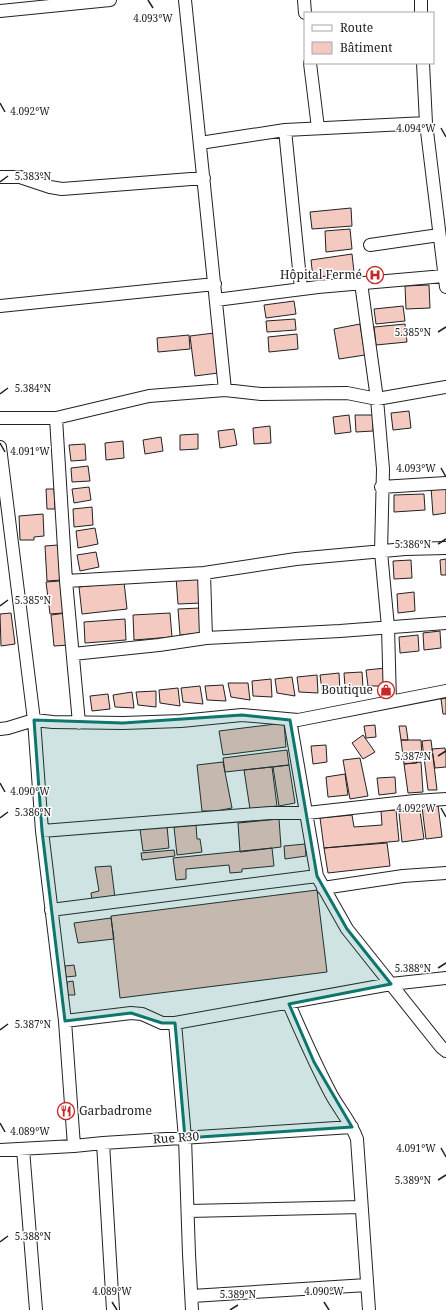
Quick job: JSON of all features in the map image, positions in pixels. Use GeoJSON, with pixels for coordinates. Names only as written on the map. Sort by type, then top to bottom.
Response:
{"type":"FeatureCollection","features":[{"type":"Feature","properties":{"kind":"street"},"geometry":{"type":"LineString","coordinates":[[0,12],[18,4],[110,0]]}},
{"type":"Feature","properties":{"kind":"street"},"geometry":{"type":"LineString","coordinates":[[185,0],[226,390]]}},
{"type":"Feature","properties":{"kind":"street"},"geometry":{"type":"LineString","coordinates":[[304,0],[305,12]]}},
{"type":"Feature","properties":{"kind":"street"},"geometry":{"type":"LineString","coordinates":[[420,0],[421,12]]}},
{"type":"Feature","properties":{"kind":"street"},"geometry":{"type":"LineString","coordinates":[[310,64],[318,128]]}},
{"type":"Feature","properties":{"kind":"street"},"geometry":{"type":"LineString","coordinates":[[216,300],[362,283],[445,281],[426,123],[423,64]]}},
{"type":"Feature","properties":{"kind":"street"},"geometry":{"type":"LineString","coordinates":[[200,144],[285,130],[426,123]]}},
{"type":"Feature","properties":{"kind":"street"},"geometry":{"type":"LineString","coordinates":[[285,130],[301,290]]}},
{"type":"Feature","properties":{"kind":"street"},"geometry":{"type":"LineString","coordinates":[[0,177],[20,177],[50,187],[62,189],[204,178]]}},
{"type":"Feature","properties":{"kind":"street"},"geometry":{"type":"LineString","coordinates":[[370,245],[439,235]]}},
{"type":"Feature","properties":{"kind":"street"},"geometry":{"type":"LineString","coordinates":[[362,283],[377,400],[383,469],[381,552],[388,627],[390,702]]}},
{"type":"Feature","properties":{"kind":"street"},"geometry":{"type":"LineString","coordinates":[[0,306],[215,284]]}},
{"type":"Feature","properties":{"kind":"street"},"geometry":{"type":"LineString","coordinates":[[0,418],[56,418],[149,396],[226,390],[261,394],[347,394],[377,400],[446,387]]}},
{"type":"Feature","properties":{"kind":"street"},"geometry":{"type":"LineString","coordinates":[[56,418],[66,581],[79,723]]}},
{"type":"Feature","properties":{"kind":"street"},"geometry":{"type":"LineString","coordinates":[[0,448],[3,509],[34,720],[42,831],[65,1020],[74,1146]]}},
{"type":"Feature","properties":{"kind":"street"},"geometry":{"type":"LineString","coordinates":[[382,487],[446,483]]}},
{"type":"Feature","properties":{"kind":"street"},"geometry":{"type":"LineString","coordinates":[[66,581],[204,573],[296,559],[405,549],[446,548]]}},
{"type":"Feature","properties":{"kind":"street"},"geometry":{"type":"LineString","coordinates":[[204,573],[206,638]]}},
{"type":"Feature","properties":{"kind":"street"},"geometry":{"type":"LineString","coordinates":[[73,654],[159,645],[206,638],[446,623]]}},
{"type":"Feature","properties":{"kind":"street"},"geometry":{"type":"LineString","coordinates":[[0,730],[34,720],[79,723],[123,723],[181,721],[242,715],[298,720],[446,691]]}},
{"type":"Feature","properties":{"kind":"street"},"geometry":{"type":"LineString","coordinates":[[290,720],[317,876],[347,929],[441,1048],[446,1051]]}},
{"type":"Feature","properties":{"kind":"street"},"geometry":{"type":"LineString","coordinates":[[42,831],[270,813],[307,813],[446,799]]}},
{"type":"Feature","properties":{"kind":"street"},"geometry":{"type":"LineString","coordinates":[[323,888],[403,876],[446,873]]}},
{"type":"Feature","properties":{"kind":"street"},"geometry":{"type":"LineString","coordinates":[[51,910],[317,876]]}},
{"type":"Feature","properties":{"kind":"street"},"geometry":{"type":"LineString","coordinates":[[65,1020],[131,1013],[142,1014],[162,1023],[174,1023],[289,1004],[391,984],[446,978]]}},
{"type":"Feature","properties":{"kind":"street"},"geometry":{"type":"LineString","coordinates":[[289,1004],[314,1062],[336,1104],[352,1127],[357,1139],[369,1310]]}},
{"type":"Feature","properties":{"kind":"street"},"geometry":{"type":"LineString","coordinates":[[174,1023],[185,1138],[192,1310]]}},
{"type":"Feature","properties":{"kind":"street","name":"Rue R30"},"geometry":{"type":"LineString","coordinates":[[0,1150],[352,1127]]}},
{"type":"Feature","properties":{"kind":"street"},"geometry":{"type":"LineString","coordinates":[[103,1143],[113,1310]]}},
{"type":"Feature","properties":{"kind":"street"},"geometry":{"type":"LineString","coordinates":[[23,1149],[36,1310]]}},
{"type":"Feature","properties":{"kind":"street"},"geometry":{"type":"LineString","coordinates":[[188,1211],[361,1207]]}},
{"type":"Feature","properties":{"kind":"street"},"geometry":{"type":"LineString","coordinates":[[192,1296],[367,1285]]}},
{"type":"Feature","properties":{"kind":"highlighted area"},"geometry":{"type":"Polygon","coordinates":[[[242,715],[290,720],[317,876],[347,929],[391,984],[289,1004],[314,1062],[352,1127],[185,1138],[175,1023],[162,1023],[131,1013],[65,1021],[42,831],[34,720],[123,723],[242,715]]]}},
{"type":"Feature","properties":{"kind":"building"},"geometry":{"type":"Polygon","coordinates":[[[351,208],[352,226],[312,229],[310,212],[351,208]]]}},
{"type":"Feature","properties":{"kind":"building"},"geometry":{"type":"Polygon","coordinates":[[[350,229],[352,249],[326,252],[325,231],[350,229]]]}},
{"type":"Feature","properties":{"kind":"building"},"geometry":{"type":"Polygon","coordinates":[[[352,254],[354,272],[313,278],[311,260],[352,254]]]}},
{"type":"Feature","properties":{"kind":"building"},"geometry":{"type":"Polygon","coordinates":[[[429,285],[430,308],[406,309],[405,286],[429,285]]]}},
{"type":"Feature","properties":{"kind":"building"},"geometry":{"type":"Polygon","coordinates":[[[294,301],[296,314],[266,318],[264,305],[294,301]]]}},
{"type":"Feature","properties":{"kind":"building"},"geometry":{"type":"Polygon","coordinates":[[[403,306],[405,321],[376,324],[374,309],[403,306]]]}},
{"type":"Feature","properties":{"kind":"building"},"geometry":{"type":"Polygon","coordinates":[[[295,319],[296,330],[267,332],[266,321],[295,319]]]}},
{"type":"Feature","properties":{"kind":"building"},"geometry":{"type":"Polygon","coordinates":[[[360,324],[365,355],[339,359],[334,329],[360,324]]]}},
{"type":"Feature","properties":{"kind":"building"},"geometry":{"type":"Polygon","coordinates":[[[405,324],[407,342],[376,345],[374,327],[405,324]]]}},
{"type":"Feature","properties":{"kind":"building"},"geometry":{"type":"Polygon","coordinates":[[[214,333],[218,373],[195,376],[190,336],[214,333]]]}},
{"type":"Feature","properties":{"kind":"building"},"geometry":{"type":"Polygon","coordinates":[[[297,334],[298,349],[269,352],[268,337],[297,334]]]}},
{"type":"Feature","properties":{"kind":"building"},"geometry":{"type":"Polygon","coordinates":[[[189,335],[190,349],[158,352],[157,338],[189,335]]]}},
{"type":"Feature","properties":{"kind":"building"},"geometry":{"type":"Polygon","coordinates":[[[409,411],[411,428],[393,430],[391,413],[409,411]]]}},
{"type":"Feature","properties":{"kind":"building"},"geometry":{"type":"Polygon","coordinates":[[[349,415],[351,432],[335,434],[333,417],[349,415]]]}},
{"type":"Feature","properties":{"kind":"building"},"geometry":{"type":"Polygon","coordinates":[[[355,415],[373,415],[373,431],[356,432],[355,415]]]}},
{"type":"Feature","properties":{"kind":"building"},"geometry":{"type":"Polygon","coordinates":[[[270,426],[271,443],[254,444],[253,428],[270,426]]]}},
{"type":"Feature","properties":{"kind":"building"},"geometry":{"type":"Polygon","coordinates":[[[234,429],[237,445],[220,448],[218,431],[234,429]]]}},
{"type":"Feature","properties":{"kind":"building"},"geometry":{"type":"Polygon","coordinates":[[[198,434],[198,449],[180,450],[180,435],[198,434]]]}},
{"type":"Feature","properties":{"kind":"building"},"geometry":{"type":"Polygon","coordinates":[[[161,437],[163,451],[145,454],[143,440],[161,437]]]}},
{"type":"Feature","properties":{"kind":"building"},"geometry":{"type":"Polygon","coordinates":[[[123,441],[124,458],[106,460],[105,443],[123,441]]]}},
{"type":"Feature","properties":{"kind":"building"},"geometry":{"type":"Polygon","coordinates":[[[85,444],[86,460],[71,461],[69,445],[85,444]]]}},
{"type":"Feature","properties":{"kind":"building"},"geometry":{"type":"Polygon","coordinates":[[[88,466],[90,481],[72,482],[71,468],[88,466]]]}},
{"type":"Feature","properties":{"kind":"building"},"geometry":{"type":"Polygon","coordinates":[[[446,485],[446,513],[433,515],[431,487],[446,485]]]}},
{"type":"Feature","properties":{"kind":"building"},"geometry":{"type":"Polygon","coordinates":[[[89,487],[91,500],[74,503],[72,489],[89,487]]]}},
{"type":"Feature","properties":{"kind":"building"},"geometry":{"type":"Polygon","coordinates":[[[46,489],[54,489],[55,509],[47,509],[46,489]]]}},
{"type":"Feature","properties":{"kind":"building"},"geometry":{"type":"Polygon","coordinates":[[[424,494],[425,510],[394,512],[394,495],[424,494]]]}},
{"type":"Feature","properties":{"kind":"building"},"geometry":{"type":"Polygon","coordinates":[[[92,507],[93,525],[74,527],[73,509],[92,507]]]}},
{"type":"Feature","properties":{"kind":"building"},"geometry":{"type":"Polygon","coordinates":[[[43,514],[44,536],[34,537],[34,540],[20,540],[19,516],[43,514]]]}},
{"type":"Feature","properties":{"kind":"building"},"geometry":{"type":"Polygon","coordinates":[[[95,528],[98,544],[78,548],[76,531],[95,528]]]}},
{"type":"Feature","properties":{"kind":"building"},"geometry":{"type":"Polygon","coordinates":[[[58,545],[61,580],[47,581],[45,546],[58,545]]]}},
{"type":"Feature","properties":{"kind":"building"},"geometry":{"type":"Polygon","coordinates":[[[96,552],[99,567],[80,571],[77,555],[96,552]]]}},
{"type":"Feature","properties":{"kind":"building"},"geometry":{"type":"Polygon","coordinates":[[[446,559],[446,575],[441,575],[440,560],[446,559]]]}},
{"type":"Feature","properties":{"kind":"building"},"geometry":{"type":"Polygon","coordinates":[[[411,560],[412,578],[394,579],[393,561],[411,560]]]}},
{"type":"Feature","properties":{"kind":"building"},"geometry":{"type":"Polygon","coordinates":[[[200,575],[202,603],[178,604],[176,577],[200,575]]]}},
{"type":"Feature","properties":{"kind":"building"},"geometry":{"type":"Polygon","coordinates":[[[60,581],[63,613],[50,614],[46,582],[60,581]]]}},
{"type":"Feature","properties":{"kind":"building"},"geometry":{"type":"Polygon","coordinates":[[[124,582],[127,609],[82,614],[79,587],[124,582]]]}},
{"type":"Feature","properties":{"kind":"building"},"geometry":{"type":"Polygon","coordinates":[[[414,592],[415,611],[398,613],[397,594],[414,592]]]}},
{"type":"Feature","properties":{"kind":"building"},"geometry":{"type":"Polygon","coordinates":[[[200,608],[202,633],[180,635],[178,609],[200,608]]]}},
{"type":"Feature","properties":{"kind":"building"},"geometry":{"type":"Polygon","coordinates":[[[11,613],[15,644],[1,646],[0,614],[11,613]]]}},
{"type":"Feature","properties":{"kind":"building"},"geometry":{"type":"Polygon","coordinates":[[[66,613],[69,645],[54,646],[51,615],[66,613]]]}},
{"type":"Feature","properties":{"kind":"building"},"geometry":{"type":"Polygon","coordinates":[[[170,613],[172,637],[134,640],[133,615],[170,613]]]}},
{"type":"Feature","properties":{"kind":"building"},"geometry":{"type":"Polygon","coordinates":[[[125,619],[126,640],[85,643],[84,622],[125,619]]]}},
{"type":"Feature","properties":{"kind":"building"},"geometry":{"type":"Polygon","coordinates":[[[440,631],[441,648],[424,650],[423,633],[440,631]]]}},
{"type":"Feature","properties":{"kind":"building"},"geometry":{"type":"Polygon","coordinates":[[[418,635],[419,651],[400,653],[399,637],[418,635]]]}},
{"type":"Feature","properties":{"kind":"building"},"geometry":{"type":"Polygon","coordinates":[[[386,668],[386,686],[368,686],[366,670],[386,668]]]}},
{"type":"Feature","properties":{"kind":"building"},"geometry":{"type":"Polygon","coordinates":[[[362,672],[363,688],[345,687],[344,673],[362,672]]]}},
{"type":"Feature","properties":{"kind":"building"},"geometry":{"type":"Polygon","coordinates":[[[339,673],[340,691],[322,690],[320,675],[339,673]]]}},
{"type":"Feature","properties":{"kind":"building"},"geometry":{"type":"Polygon","coordinates":[[[317,675],[318,693],[299,692],[297,677],[317,675]]]}},
{"type":"Feature","properties":{"kind":"building"},"geometry":{"type":"Polygon","coordinates":[[[292,677],[295,696],[277,693],[275,679],[292,677]]]}},
{"type":"Feature","properties":{"kind":"building"},"geometry":{"type":"Polygon","coordinates":[[[271,679],[272,697],[253,696],[252,681],[271,679]]]}},
{"type":"Feature","properties":{"kind":"building"},"geometry":{"type":"Polygon","coordinates":[[[228,683],[248,683],[250,700],[231,697],[228,683]]]}},
{"type":"Feature","properties":{"kind":"building"},"geometry":{"type":"Polygon","coordinates":[[[223,685],[226,701],[207,700],[205,686],[223,685]]]}},
{"type":"Feature","properties":{"kind":"building"},"geometry":{"type":"Polygon","coordinates":[[[200,686],[203,704],[183,702],[181,688],[200,686]]]}},
{"type":"Feature","properties":{"kind":"building"},"geometry":{"type":"Polygon","coordinates":[[[178,688],[180,706],[160,703],[159,690],[178,688]]]}},
{"type":"Feature","properties":{"kind":"building"},"geometry":{"type":"Polygon","coordinates":[[[156,691],[156,707],[138,705],[136,692],[156,691]]]}},
{"type":"Feature","properties":{"kind":"building"},"geometry":{"type":"Polygon","coordinates":[[[132,692],[134,708],[115,707],[113,695],[132,692]]]}},
{"type":"Feature","properties":{"kind":"building"},"geometry":{"type":"Polygon","coordinates":[[[108,694],[110,709],[92,711],[90,696],[108,694]]]}},
{"type":"Feature","properties":{"kind":"building"},"geometry":{"type":"Polygon","coordinates":[[[446,698],[446,714],[443,714],[441,699],[446,698]]]}},
{"type":"Feature","properties":{"kind":"building"},"geometry":{"type":"Polygon","coordinates":[[[284,723],[286,747],[223,755],[219,731],[284,723]]]}},
{"type":"Feature","properties":{"kind":"building"},"geometry":{"type":"Polygon","coordinates":[[[375,725],[376,737],[366,738],[364,726],[375,725]]]}},
{"type":"Feature","properties":{"kind":"building"},"geometry":{"type":"Polygon","coordinates":[[[399,726],[406,726],[408,740],[401,740],[399,726]]]}},
{"type":"Feature","properties":{"kind":"building"},"geometry":{"type":"Polygon","coordinates":[[[363,735],[375,752],[363,759],[352,743],[363,735]]]}},
{"type":"Feature","properties":{"kind":"building"},"geometry":{"type":"Polygon","coordinates":[[[401,740],[421,740],[422,757],[416,758],[417,763],[404,764],[401,740]]]}},
{"type":"Feature","properties":{"kind":"building"},"geometry":{"type":"Polygon","coordinates":[[[431,740],[437,790],[428,790],[422,741],[431,740]]]}},
{"type":"Feature","properties":{"kind":"building"},"geometry":{"type":"Polygon","coordinates":[[[326,745],[327,762],[313,764],[311,746],[326,745]]]}},
{"type":"Feature","properties":{"kind":"building"},"geometry":{"type":"Polygon","coordinates":[[[445,748],[446,767],[435,768],[432,749],[445,748]]]}},
{"type":"Feature","properties":{"kind":"building"},"geometry":{"type":"Polygon","coordinates":[[[287,750],[289,765],[225,772],[223,758],[287,750]]]}},
{"type":"Feature","properties":{"kind":"building"},"geometry":{"type":"Polygon","coordinates":[[[360,758],[368,796],[350,799],[343,760],[360,758]]]}},
{"type":"Feature","properties":{"kind":"building"},"geometry":{"type":"Polygon","coordinates":[[[223,762],[232,808],[216,811],[202,811],[197,765],[223,762]]]}},
{"type":"Feature","properties":{"kind":"building"},"geometry":{"type":"Polygon","coordinates":[[[421,762],[423,792],[408,793],[404,764],[421,762]]]}},
{"type":"Feature","properties":{"kind":"building"},"geometry":{"type":"Polygon","coordinates":[[[289,765],[295,803],[279,806],[273,767],[289,765]]]}},
{"type":"Feature","properties":{"kind":"building"},"geometry":{"type":"Polygon","coordinates":[[[272,767],[277,806],[250,809],[244,770],[272,767]]]}},
{"type":"Feature","properties":{"kind":"building"},"geometry":{"type":"Polygon","coordinates":[[[345,774],[348,795],[328,797],[326,777],[345,774]]]}},
{"type":"Feature","properties":{"kind":"building"},"geometry":{"type":"Polygon","coordinates":[[[395,777],[396,793],[379,795],[377,778],[395,777]]]}},
{"type":"Feature","properties":{"kind":"building"},"geometry":{"type":"Polygon","coordinates":[[[438,805],[442,837],[426,839],[422,807],[438,805]]]}},
{"type":"Feature","properties":{"kind":"building"},"geometry":{"type":"Polygon","coordinates":[[[396,810],[399,841],[324,848],[320,818],[352,815],[354,827],[382,825],[381,811],[396,810]]]}},
{"type":"Feature","properties":{"kind":"building"},"geometry":{"type":"Polygon","coordinates":[[[420,811],[424,839],[402,842],[399,813],[420,811]]]}},
{"type":"Feature","properties":{"kind":"building"},"geometry":{"type":"Polygon","coordinates":[[[279,819],[281,847],[240,852],[238,823],[279,819]]]}},
{"type":"Feature","properties":{"kind":"building"},"geometry":{"type":"Polygon","coordinates":[[[196,825],[197,839],[200,839],[202,852],[177,855],[174,827],[196,825]]]}},
{"type":"Feature","properties":{"kind":"building"},"geometry":{"type":"Polygon","coordinates":[[[167,826],[169,848],[143,851],[140,829],[167,826]]]}},
{"type":"Feature","properties":{"kind":"building"},"geometry":{"type":"Polygon","coordinates":[[[387,843],[390,866],[328,873],[324,848],[387,843]]]}},
{"type":"Feature","properties":{"kind":"building"},"geometry":{"type":"Polygon","coordinates":[[[305,844],[306,856],[285,859],[284,846],[305,844]]]}},
{"type":"Feature","properties":{"kind":"building"},"geometry":{"type":"Polygon","coordinates":[[[272,848],[274,866],[242,869],[242,872],[230,873],[229,865],[186,869],[186,879],[176,880],[173,858],[272,848]]]}},
{"type":"Feature","properties":{"kind":"building"},"geometry":{"type":"Polygon","coordinates":[[[174,850],[175,856],[142,860],[141,853],[174,850]]]}},
{"type":"Feature","properties":{"kind":"building"},"geometry":{"type":"Polygon","coordinates":[[[111,866],[115,898],[92,900],[91,893],[99,891],[95,867],[111,866]]]}},
{"type":"Feature","properties":{"kind":"building"},"geometry":{"type":"Polygon","coordinates":[[[317,890],[327,972],[120,998],[111,916],[317,890]]]}},
{"type":"Feature","properties":{"kind":"building"},"geometry":{"type":"Polygon","coordinates":[[[111,918],[114,939],[78,943],[74,923],[111,918]]]}},
{"type":"Feature","properties":{"kind":"building"},"geometry":{"type":"Polygon","coordinates":[[[74,965],[76,976],[66,977],[65,966],[74,965]]]}},
{"type":"Feature","properties":{"kind":"building"},"geometry":{"type":"Polygon","coordinates":[[[73,981],[75,995],[68,995],[67,982],[73,981]]]}},
{"type":"Feature","properties":{"kind":"place","name":"Hôpital Fermé"},"geometry":{"type":"Point","coordinates":[375,275]}},
{"type":"Feature","properties":{"kind":"place","name":"Boutique"},"geometry":{"type":"Point","coordinates":[386,690]}},
{"type":"Feature","properties":{"kind":"place","name":"Garbadrome"},"geometry":{"type":"Point","coordinates":[66,1111]}}]}
